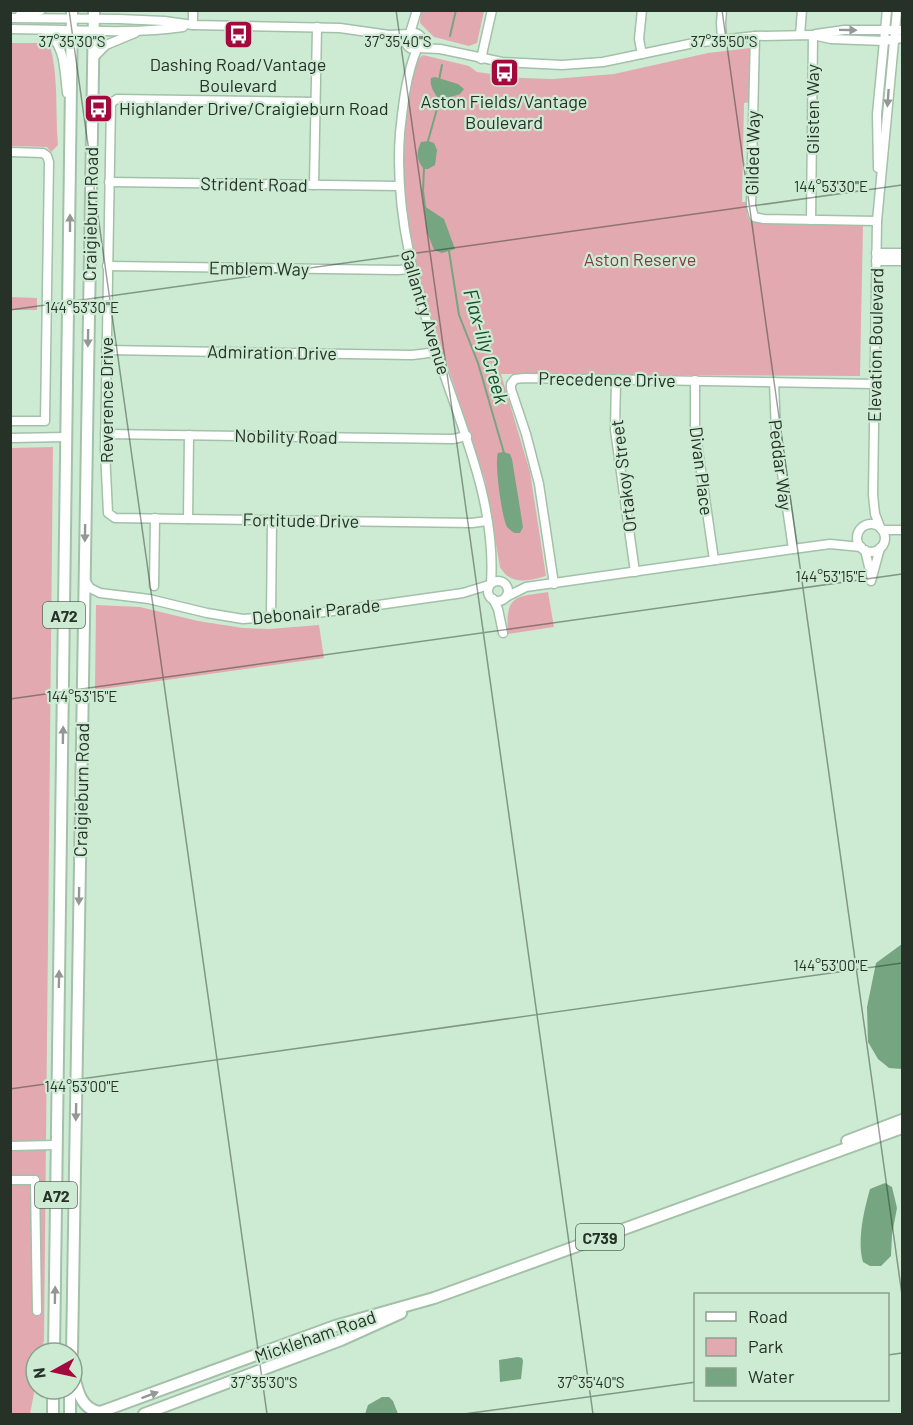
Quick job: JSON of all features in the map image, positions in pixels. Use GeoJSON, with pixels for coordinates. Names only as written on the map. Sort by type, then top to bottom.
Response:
{"type":"FeatureCollection","features":[{"type":"Feature","properties":{"kind":"main road","name":"Craigieburn Road"},"geometry":{"type":"LineString","coordinates":[[54,1341],[73,14]]}},
{"type":"Feature","properties":{"kind":"main road","name":"Craigieburn Road"},"geometry":{"type":"LineString","coordinates":[[72,1341],[94,15]]}},
{"type":"Feature","properties":{"kind":"main road","name":"Mickleham Road"},"geometry":{"type":"LineString","coordinates":[[765,1177],[809,1156],[903,1120]]}},
{"type":"Feature","properties":{"kind":"main road","name":"Mickleham Road"},"geometry":{"type":"LineString","coordinates":[[144,1414],[341,1340],[434,1298],[903,1128]]}},
{"type":"Feature","properties":{"kind":"main road","name":"Mickleham Road"},"geometry":{"type":"LineString","coordinates":[[98,1414],[335,1326],[434,1298]]}},
{"type":"Feature","properties":{"kind":"main road"},"geometry":{"type":"LineString","coordinates":[[83,1401],[90,1410],[98,1414]]}},
{"type":"Feature","properties":{"kind":"street"},"geometry":{"type":"LineString","coordinates":[[10,17],[41,10]]}},
{"type":"Feature","properties":{"kind":"street"},"geometry":{"type":"LineString","coordinates":[[109,10],[119,19]]}},
{"type":"Feature","properties":{"kind":"street"},"geometry":{"type":"LineString","coordinates":[[193,10],[193,25]]}},
{"type":"Feature","properties":{"kind":"street"},"geometry":{"type":"LineString","coordinates":[[481,59],[492,10]]}},
{"type":"Feature","properties":{"kind":"street"},"geometry":{"type":"LineString","coordinates":[[642,10],[639,39],[642,54]]}},
{"type":"Feature","properties":{"kind":"street"},"geometry":{"type":"LineString","coordinates":[[722,10],[722,39]]}},
{"type":"Feature","properties":{"kind":"street"},"geometry":{"type":"LineString","coordinates":[[800,35],[802,10]]}},
{"type":"Feature","properties":{"kind":"street","name":"Elevation Boulevard"},"geometry":{"type":"LineString","coordinates":[[887,10],[894,30]]}},
{"type":"Feature","properties":{"kind":"street","name":"Elevation Boulevard"},"geometry":{"type":"LineString","coordinates":[[881,528],[875,514],[873,495],[879,195],[877,114],[888,40],[894,30],[897,10]]}},
{"type":"Feature","properties":{"kind":"street"},"geometry":{"type":"LineString","coordinates":[[412,47],[422,44],[415,35],[417,13]]}},
{"type":"Feature","properties":{"kind":"street"},"geometry":{"type":"LineString","coordinates":[[10,17],[73,14],[193,25],[357,30],[389,35],[415,35],[440,49]]}},
{"type":"Feature","properties":{"kind":"street"},"geometry":{"type":"LineString","coordinates":[[10,29],[138,31],[193,25]]}},
{"type":"Feature","properties":{"kind":"street"},"geometry":{"type":"LineString","coordinates":[[315,185],[316,27]]}},
{"type":"Feature","properties":{"kind":"street"},"geometry":{"type":"LineString","coordinates":[[389,35],[412,47],[440,49],[481,59],[521,64],[562,65],[603,62],[722,39],[813,35],[844,30],[894,30]]}},
{"type":"Feature","properties":{"kind":"street"},"geometry":{"type":"LineString","coordinates":[[46,31],[56,39],[62,52],[70,132]]}},
{"type":"Feature","properties":{"kind":"street"},"geometry":{"type":"LineString","coordinates":[[93,59],[105,45],[138,31]]}},
{"type":"Feature","properties":{"kind":"street"},"geometry":{"type":"LineString","coordinates":[[412,47],[406,38],[415,35]]}},
{"type":"Feature","properties":{"kind":"street"},"geometry":{"type":"LineString","coordinates":[[813,35],[839,40],[903,38]]}},
{"type":"Feature","properties":{"kind":"street","name":"Glisten Way"},"geometry":{"type":"LineString","coordinates":[[811,220],[813,35]]}},
{"type":"Feature","properties":{"kind":"street","name":"Gilded Way"},"geometry":{"type":"LineString","coordinates":[[755,36],[752,213],[754,217],[877,221]]}},
{"type":"Feature","properties":{"kind":"street","name":"Gallantry Avenue"},"geometry":{"type":"LineString","coordinates":[[412,47],[401,123],[399,186],[403,226],[411,269],[479,478],[492,555],[490,584]]}},
{"type":"Feature","properties":{"kind":"street","name":"Reverence Drive"},"geometry":{"type":"LineString","coordinates":[[115,518],[108,510],[105,434],[110,108],[114,99],[315,102]]}},
{"type":"Feature","properties":{"kind":"street"},"geometry":{"type":"LineString","coordinates":[[10,152],[43,153],[49,162],[45,421],[10,421]]}},
{"type":"Feature","properties":{"kind":"street","name":"Strident Road"},"geometry":{"type":"LineString","coordinates":[[109,182],[399,186]]}},
{"type":"Feature","properties":{"kind":"street"},"geometry":{"type":"LineString","coordinates":[[876,257],[903,253]]}},
{"type":"Feature","properties":{"kind":"street"},"geometry":{"type":"LineString","coordinates":[[876,257],[903,261]]}},
{"type":"Feature","properties":{"kind":"street","name":"Emblem Way"},"geometry":{"type":"LineString","coordinates":[[107,266],[411,269]]}},
{"type":"Feature","properties":{"kind":"street","name":"Admiration Drive"},"geometry":{"type":"LineString","coordinates":[[106,350],[412,355],[437,352]]}},
{"type":"Feature","properties":{"kind":"street","name":"Precedence Drive"},"geometry":{"type":"LineString","coordinates":[[554,584],[539,484],[511,384],[515,380],[524,378],[874,384]]}},
{"type":"Feature","properties":{"kind":"street","name":"Ortakoy Street"},"geometry":{"type":"LineString","coordinates":[[616,380],[615,430],[635,572]]}},
{"type":"Feature","properties":{"kind":"street","name":"Divan Place"},"geometry":{"type":"LineString","coordinates":[[695,380],[695,429],[714,560]]}},
{"type":"Feature","properties":{"kind":"street","name":"Peddar Way"},"geometry":{"type":"LineString","coordinates":[[774,382],[776,432],[793,549]]}},
{"type":"Feature","properties":{"kind":"street","name":"Nobility Road"},"geometry":{"type":"LineString","coordinates":[[105,434],[453,439],[467,436]]}},
{"type":"Feature","properties":{"kind":"street"},"geometry":{"type":"LineString","coordinates":[[188,519],[189,435]]}},
{"type":"Feature","properties":{"kind":"street"},"geometry":{"type":"LineString","coordinates":[[10,438],[66,437]]}},
{"type":"Feature","properties":{"kind":"street","name":"Elevation Boulevard"},"geometry":{"type":"LineString","coordinates":[[861,529],[869,514],[873,495]]}},
{"type":"Feature","properties":{"kind":"street","name":"Fortitude Drive"},"geometry":{"type":"LineString","coordinates":[[115,518],[463,523],[487,521]]}},
{"type":"Feature","properties":{"kind":"street"},"geometry":{"type":"LineString","coordinates":[[154,585],[155,518]]}},
{"type":"Feature","properties":{"kind":"street"},"geometry":{"type":"LineString","coordinates":[[271,618],[272,520]]}},
{"type":"Feature","properties":{"kind":"street"},"geometry":{"type":"LineString","coordinates":[[830,544],[872,524],[881,528],[903,531]]}},
{"type":"Feature","properties":{"kind":"street"},"geometry":{"type":"LineString","coordinates":[[861,529],[858,539],[871,569],[871,581],[882,545],[881,528]]}},
{"type":"Feature","properties":{"kind":"street"},"geometry":{"type":"LineString","coordinates":[[504,583],[508,592],[505,598],[503,630],[488,592],[490,584],[497,581],[526,587],[554,584],[830,544],[863,548],[873,552],[903,531]]}},
{"type":"Feature","properties":{"kind":"street","name":"Gallantry Avenue"},"geometry":{"type":"LineString","coordinates":[[492,555],[504,583]]}},
{"type":"Feature","properties":{"kind":"street"},"geometry":{"type":"LineString","coordinates":[[84,580],[90,588],[99,593]]}},
{"type":"Feature","properties":{"kind":"street","name":"Debonair Parade"},"geometry":{"type":"LineString","coordinates":[[99,593],[149,599],[243,619],[309,614],[463,593],[490,584]]}},
{"type":"Feature","properties":{"kind":"street"},"geometry":{"type":"LineString","coordinates":[[492,598],[499,600],[526,587]]}},
{"type":"Feature","properties":{"kind":"street"},"geometry":{"type":"LineString","coordinates":[[84,604],[89,598],[99,593]]}},
{"type":"Feature","properties":{"kind":"street","name":"Debonair Parade"},"geometry":{"type":"LineString","coordinates":[[463,593],[492,598]]}},
{"type":"Feature","properties":{"kind":"street"},"geometry":{"type":"LineString","coordinates":[[10,1146],[56,1145]]}},
{"type":"Feature","properties":{"kind":"street"},"geometry":{"type":"LineString","coordinates":[[10,1180],[35,1180],[37,1311]]}},
{"type":"Feature","properties":{"kind":"green space"},"geometry":{"type":"Polygon","coordinates":[[[421,11],[484,11],[477,43],[469,46],[434,37],[420,23],[421,11]]]}},
{"type":"Feature","properties":{"kind":"green space"},"geometry":{"type":"Polygon","coordinates":[[[11,43],[42,43],[50,46],[56,83],[58,145],[51,152],[47,147],[11,146],[11,43]]]}},
{"type":"Feature","properties":{"kind":"green space","name":"Aston Reserve"},"geometry":{"type":"Polygon","coordinates":[[[750,48],[749,102],[744,103],[742,202],[747,202],[750,222],[863,225],[860,376],[501,374],[530,472],[546,576],[515,580],[504,573],[500,567],[485,480],[417,273],[408,223],[403,129],[417,60],[423,55],[469,66],[477,72],[522,78],[553,79],[614,74],[708,53],[750,48]]]}},
{"type":"Feature","properties":{"kind":"green space"},"geometry":{"type":"Polygon","coordinates":[[[11,297],[37,298],[37,310],[11,310],[11,297]]]}},
{"type":"Feature","properties":{"kind":"green space"},"geometry":{"type":"Polygon","coordinates":[[[53,447],[44,1339],[44,1341],[24,1341],[24,1401],[33,1401],[30,1414],[10,1414],[10,448],[53,447]]]}},
{"type":"Feature","properties":{"kind":"green space"},"geometry":{"type":"Polygon","coordinates":[[[548,592],[554,627],[508,634],[508,612],[515,600],[527,595],[548,592]]]}},
{"type":"Feature","properties":{"kind":"green space"},"geometry":{"type":"Polygon","coordinates":[[[96,605],[140,607],[198,621],[243,628],[269,629],[319,625],[324,658],[95,690],[96,605]]]}},
{"type":"Feature","properties":{"kind":"water"},"geometry":{"type":"Polygon","coordinates":[[[435,77],[458,84],[464,89],[460,94],[440,101],[431,84],[431,78],[435,77]]]}},
{"type":"Feature","properties":{"kind":"water"},"geometry":{"type":"Polygon","coordinates":[[[421,142],[434,143],[437,150],[435,165],[424,169],[418,159],[418,149],[421,142]]]}},
{"type":"Feature","properties":{"kind":"water"},"geometry":{"type":"Polygon","coordinates":[[[424,206],[444,219],[455,249],[442,253],[434,250],[427,232],[424,206]]]}},
{"type":"Feature","properties":{"kind":"water"},"geometry":{"type":"Polygon","coordinates":[[[498,453],[510,454],[512,459],[523,527],[520,533],[514,533],[507,527],[503,513],[497,458],[498,453]]]}},
{"type":"Feature","properties":{"kind":"water"},"geometry":{"type":"Polygon","coordinates":[[[902,944],[902,1069],[889,1068],[878,1059],[868,1042],[867,1007],[876,963],[902,944]]]}},
{"type":"Feature","properties":{"kind":"water"},"geometry":{"type":"Polygon","coordinates":[[[885,1183],[892,1187],[897,1208],[891,1256],[881,1266],[870,1266],[863,1262],[861,1253],[864,1216],[870,1189],[885,1183]]]}},
{"type":"Feature","properties":{"kind":"water"},"geometry":{"type":"Polygon","coordinates":[[[518,1357],[523,1361],[521,1379],[500,1382],[499,1360],[518,1357]]]}},
{"type":"Feature","properties":{"kind":"water"},"geometry":{"type":"Polygon","coordinates":[[[382,1397],[389,1397],[393,1401],[398,1414],[365,1414],[368,1405],[382,1397]]]}},
{"type":"Feature","properties":{"kind":"waterway","name":"Flax-lily Creek"},"geometry":{"type":"LineString","coordinates":[[450,36],[456,10]]}},
{"type":"Feature","properties":{"kind":"waterway","name":"Flax-lily Creek"},"geometry":{"type":"LineString","coordinates":[[439,80],[442,65]]}},
{"type":"Feature","properties":{"kind":"waterway","name":"Flax-lily Creek"},"geometry":{"type":"LineString","coordinates":[[428,141],[440,98]]}},
{"type":"Feature","properties":{"kind":"waterway","name":"Flax-lily Creek"},"geometry":{"type":"LineString","coordinates":[[424,168],[425,207]]}},
{"type":"Feature","properties":{"kind":"waterway","name":"Flax-lily Creek"},"geometry":{"type":"LineString","coordinates":[[449,251],[459,315],[478,363],[504,453]]}},
{"type":"Feature","properties":{"kind":"place","name":"Dashing Road/Vantage Boulevard"},"geometry":{"type":"Point","coordinates":[238,35]}},
{"type":"Feature","properties":{"kind":"place","name":"Aston Fields/Vantage Boulevard"},"geometry":{"type":"Point","coordinates":[504,72]}},
{"type":"Feature","properties":{"kind":"place","name":"Highlander Drive/Craigieburn Road"},"geometry":{"type":"Point","coordinates":[98,108]}}]}
